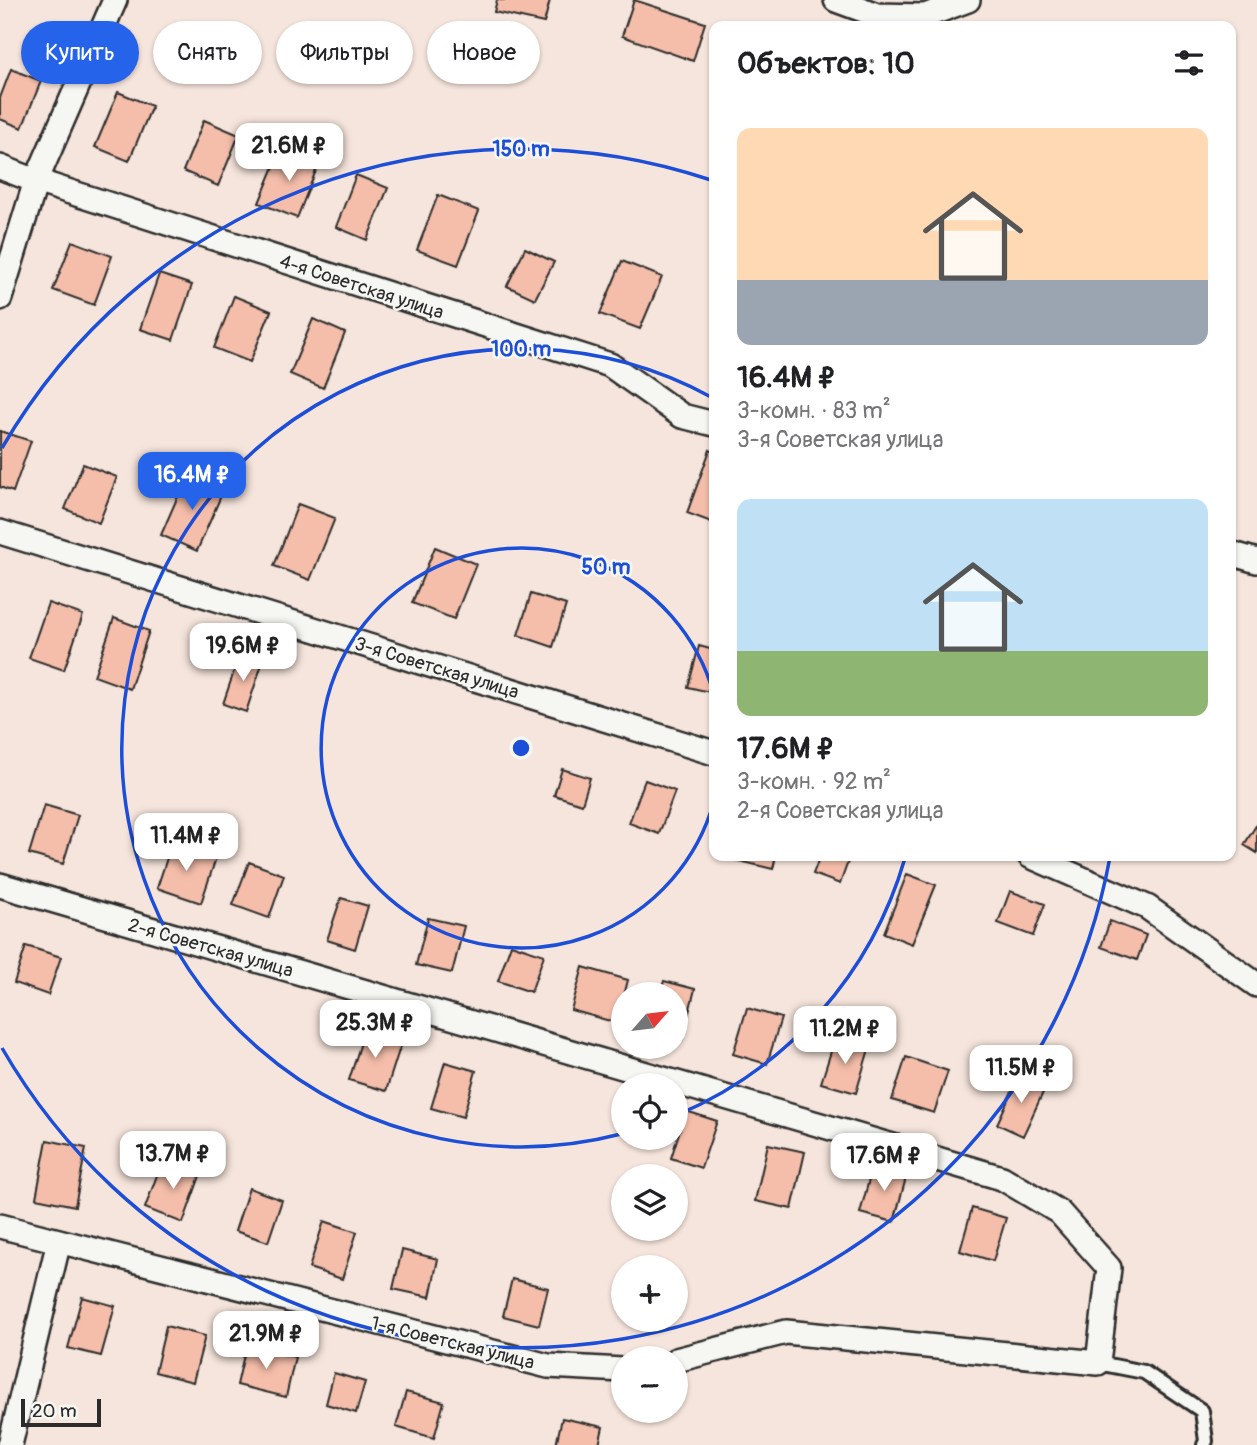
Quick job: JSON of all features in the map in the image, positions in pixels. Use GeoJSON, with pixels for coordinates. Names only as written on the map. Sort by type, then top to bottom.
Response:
{"type":"FeatureCollection","features":[{"type":"Feature","properties":{"kind":"street"},"geometry":{"type":"LineString","coordinates":[[0,298],[36,181],[115,0]]}},
{"type":"Feature","properties":{"kind":"street"},"geometry":{"type":"LineString","coordinates":[[836,0],[877,15],[925,16],[968,0]]}},
{"type":"Feature","properties":{"kind":"street","name":"4-я Советская улица"},"geometry":{"type":"LineString","coordinates":[[0,167],[36,181],[610,365],[682,416],[709,423]]}},
{"type":"Feature","properties":{"kind":"street","name":"3-я Советская улица"},"geometry":{"type":"LineString","coordinates":[[0,532],[709,751]]}},
{"type":"Feature","properties":{"kind":"street"},"geometry":{"type":"LineString","coordinates":[[1236,555],[1257,561]]}},
{"type":"Feature","properties":{"kind":"street"},"geometry":{"type":"LineString","coordinates":[[1041,861],[1147,907],[1257,985]]}},
{"type":"Feature","properties":{"kind":"street","name":"2-я Советская улица"},"geometry":{"type":"LineString","coordinates":[[0,885],[1002,1178],[1059,1212],[1109,1268],[1098,1363]]}},
{"type":"Feature","properties":{"kind":"street","name":"1-я Советская улица"},"geometry":{"type":"LineString","coordinates":[[0,1226],[548,1366],[611,1369]]}},
{"type":"Feature","properties":{"kind":"street"},"geometry":{"type":"LineString","coordinates":[[10,1445],[59,1241]]}},
{"type":"Feature","properties":{"kind":"street"},"geometry":{"type":"LineString","coordinates":[[688,1357],[786,1332],[1098,1363]]}},
{"type":"Feature","properties":{"kind":"lane"},"geometry":{"type":"LineString","coordinates":[[1098,1363],[1144,1372],[1202,1411],[1205,1445]]}},
{"type":"Feature","properties":{"kind":"building"},"geometry":{"type":"Polygon","coordinates":[[[497,0],[550,0],[544,23],[494,12],[497,0]]]}},
{"type":"Feature","properties":{"kind":"building"},"geometry":{"type":"Polygon","coordinates":[[[634,0],[705,23],[693,61],[622,36],[634,0]]]}},
{"type":"Feature","properties":{"kind":"building"},"geometry":{"type":"Polygon","coordinates":[[[11,69],[21,73],[21,84],[40,84],[22,128],[0,119],[0,98],[11,69]]]}},
{"type":"Feature","properties":{"kind":"building"},"geometry":{"type":"Polygon","coordinates":[[[118,92],[152,106],[129,161],[95,147],[118,92]]]}},
{"type":"Feature","properties":{"kind":"building"},"geometry":{"type":"Polygon","coordinates":[[[204,120],[239,135],[218,186],[183,171],[204,120]]]}},
{"type":"Feature","properties":{"kind":"building"},"geometry":{"type":"Polygon","coordinates":[[[282,147],[319,163],[297,218],[259,203],[282,147]]]}},
{"type":"Feature","properties":{"kind":"building"},"geometry":{"type":"Polygon","coordinates":[[[356,175],[388,188],[367,240],[336,227],[356,175]]]}},
{"type":"Feature","properties":{"kind":"building"},"geometry":{"type":"Polygon","coordinates":[[[438,195],[479,211],[458,265],[417,250],[438,195]]]}},
{"type":"Feature","properties":{"kind":"building"},"geometry":{"type":"Polygon","coordinates":[[[72,241],[112,256],[94,305],[53,290],[72,241]]]}},
{"type":"Feature","properties":{"kind":"building"},"geometry":{"type":"Polygon","coordinates":[[[525,248],[554,262],[535,299],[507,286],[525,248]]]}},
{"type":"Feature","properties":{"kind":"building"},"geometry":{"type":"Polygon","coordinates":[[[622,261],[662,277],[640,329],[600,314],[622,261]]]}},
{"type":"Feature","properties":{"kind":"building"},"geometry":{"type":"Polygon","coordinates":[[[159,274],[192,285],[173,340],[140,329],[159,274]]]}},
{"type":"Feature","properties":{"kind":"building"},"geometry":{"type":"Polygon","coordinates":[[[234,296],[271,311],[250,362],[214,348],[234,296]]]}},
{"type":"Feature","properties":{"kind":"building"},"geometry":{"type":"Polygon","coordinates":[[[313,319],[345,333],[323,388],[290,374],[313,319]]]}},
{"type":"Feature","properties":{"kind":"building"},"geometry":{"type":"Polygon","coordinates":[[[0,431],[31,441],[13,492],[0,487],[0,431]]]}},
{"type":"Feature","properties":{"kind":"building"},"geometry":{"type":"Polygon","coordinates":[[[709,453],[709,521],[687,513],[709,453]]]}},
{"type":"Feature","properties":{"kind":"building"},"geometry":{"type":"Polygon","coordinates":[[[83,464],[117,477],[99,523],[65,509],[83,464]]]}},
{"type":"Feature","properties":{"kind":"building"},"geometry":{"type":"Polygon","coordinates":[[[188,473],[224,489],[197,551],[161,535],[188,473]]]}},
{"type":"Feature","properties":{"kind":"building"},"geometry":{"type":"Polygon","coordinates":[[[298,504],[335,518],[310,580],[274,566],[298,504]]]}},
{"type":"Feature","properties":{"kind":"building"},"geometry":{"type":"Polygon","coordinates":[[[435,547],[476,564],[454,619],[412,603],[435,547]]]}},
{"type":"Feature","properties":{"kind":"building"},"geometry":{"type":"Polygon","coordinates":[[[531,594],[566,605],[553,647],[518,635],[531,594]]]}},
{"type":"Feature","properties":{"kind":"building"},"geometry":{"type":"Polygon","coordinates":[[[48,603],[83,615],[64,670],[29,658],[48,603]]]}},
{"type":"Feature","properties":{"kind":"building"},"geometry":{"type":"Polygon","coordinates":[[[114,618],[149,631],[130,689],[94,676],[114,618]]]}},
{"type":"Feature","properties":{"kind":"building"},"geometry":{"type":"Polygon","coordinates":[[[699,646],[709,649],[709,692],[688,687],[699,646]]]}},
{"type":"Feature","properties":{"kind":"building"},"geometry":{"type":"Polygon","coordinates":[[[240,654],[263,661],[246,712],[223,704],[240,654]]]}},
{"type":"Feature","properties":{"kind":"building"},"geometry":{"type":"Polygon","coordinates":[[[562,769],[590,778],[582,804],[554,795],[562,769]]]}},
{"type":"Feature","properties":{"kind":"building"},"geometry":{"type":"Polygon","coordinates":[[[645,780],[675,791],[659,834],[629,823],[645,780]]]}},
{"type":"Feature","properties":{"kind":"building"},"geometry":{"type":"Polygon","coordinates":[[[44,805],[78,815],[63,864],[29,854],[44,805]]]}},
{"type":"Feature","properties":{"kind":"building"},"geometry":{"type":"Polygon","coordinates":[[[1257,824],[1257,853],[1244,845],[1257,824]]]}},
{"type":"Feature","properties":{"kind":"building"},"geometry":{"type":"Polygon","coordinates":[[[172,843],[216,858],[201,903],[157,888],[172,843]]]}},
{"type":"Feature","properties":{"kind":"building"},"geometry":{"type":"Polygon","coordinates":[[[739,861],[775,861],[773,869],[739,861]]]}},
{"type":"Feature","properties":{"kind":"building"},"geometry":{"type":"Polygon","coordinates":[[[818,861],[848,861],[840,884],[813,874],[818,861]]]}},
{"type":"Feature","properties":{"kind":"building"},"geometry":{"type":"Polygon","coordinates":[[[249,862],[284,875],[269,918],[233,905],[249,862]]]}},
{"type":"Feature","properties":{"kind":"building"},"geometry":{"type":"Polygon","coordinates":[[[907,874],[936,885],[912,944],[884,933],[907,874]]]}},
{"type":"Feature","properties":{"kind":"building"},"geometry":{"type":"Polygon","coordinates":[[[1010,891],[1045,904],[1033,936],[998,923],[1010,891]]]}},
{"type":"Feature","properties":{"kind":"building"},"geometry":{"type":"Polygon","coordinates":[[[341,898],[368,906],[355,949],[327,940],[341,898]]]}},
{"type":"Feature","properties":{"kind":"building"},"geometry":{"type":"Polygon","coordinates":[[[428,918],[464,926],[452,973],[416,965],[428,918]]]}},
{"type":"Feature","properties":{"kind":"building"},"geometry":{"type":"Polygon","coordinates":[[[1110,921],[1146,935],[1137,960],[1101,947],[1110,921]]]}},
{"type":"Feature","properties":{"kind":"building"},"geometry":{"type":"Polygon","coordinates":[[[511,944],[544,955],[531,992],[498,981],[511,944]]]}},
{"type":"Feature","properties":{"kind":"building"},"geometry":{"type":"Polygon","coordinates":[[[26,946],[61,957],[48,995],[14,983],[26,946]]]}},
{"type":"Feature","properties":{"kind":"building"},"geometry":{"type":"Polygon","coordinates":[[[583,967],[628,980],[611,982],[611,1021],[571,1010],[583,967]]]}},
{"type":"Feature","properties":{"kind":"building"},"geometry":{"type":"Polygon","coordinates":[[[688,987],[695,989],[688,1016],[688,987]]]}},
{"type":"Feature","properties":{"kind":"building"},"geometry":{"type":"Polygon","coordinates":[[[747,1008],[781,1018],[767,1064],[733,1054],[747,1008]]]}},
{"type":"Feature","properties":{"kind":"building"},"geometry":{"type":"Polygon","coordinates":[[[365,1030],[402,1041],[386,1091],[349,1080],[365,1030]]]}},
{"type":"Feature","properties":{"kind":"building"},"geometry":{"type":"Polygon","coordinates":[[[835,1039],[869,1049],[856,1093],[821,1083],[835,1039]]]}},
{"type":"Feature","properties":{"kind":"building"},"geometry":{"type":"Polygon","coordinates":[[[906,1057],[948,1071],[934,1113],[892,1100],[906,1057]]]}},
{"type":"Feature","properties":{"kind":"building"},"geometry":{"type":"Polygon","coordinates":[[[445,1062],[476,1071],[463,1117],[431,1108],[445,1062]]]}},
{"type":"Feature","properties":{"kind":"building"},"geometry":{"type":"Polygon","coordinates":[[[1020,1074],[1046,1086],[1023,1136],[997,1124],[1020,1074]]]}},
{"type":"Feature","properties":{"kind":"building"},"geometry":{"type":"Polygon","coordinates":[[[688,1112],[717,1121],[701,1168],[671,1158],[674,1150],[688,1150],[688,1112]]]}},
{"type":"Feature","properties":{"kind":"building"},"geometry":{"type":"Polygon","coordinates":[[[47,1140],[86,1148],[75,1206],[36,1198],[47,1140]]]}},
{"type":"Feature","properties":{"kind":"building"},"geometry":{"type":"Polygon","coordinates":[[[768,1144],[805,1152],[792,1209],[755,1201],[768,1144]]]}},
{"type":"Feature","properties":{"kind":"building"},"geometry":{"type":"Polygon","coordinates":[[[163,1159],[201,1173],[183,1223],[145,1208],[163,1159]]]}},
{"type":"Feature","properties":{"kind":"building"},"geometry":{"type":"Polygon","coordinates":[[[873,1165],[907,1174],[894,1222],[860,1213],[873,1165]]]}},
{"type":"Feature","properties":{"kind":"building"},"geometry":{"type":"Polygon","coordinates":[[[249,1188],[282,1200],[268,1242],[235,1231],[249,1188]]]}},
{"type":"Feature","properties":{"kind":"building"},"geometry":{"type":"Polygon","coordinates":[[[972,1208],[1006,1218],[993,1261],[960,1251],[972,1208]]]}},
{"type":"Feature","properties":{"kind":"building"},"geometry":{"type":"Polygon","coordinates":[[[324,1221],[357,1232],[342,1279],[309,1268],[324,1221]]]}},
{"type":"Feature","properties":{"kind":"building"},"geometry":{"type":"Polygon","coordinates":[[[402,1250],[438,1259],[430,1297],[393,1289],[402,1250]]]}},
{"type":"Feature","properties":{"kind":"building"},"geometry":{"type":"Polygon","coordinates":[[[512,1279],[548,1288],[539,1325],[503,1316],[512,1279]]]}},
{"type":"Feature","properties":{"kind":"building"},"geometry":{"type":"Polygon","coordinates":[[[82,1297],[115,1306],[101,1356],[68,1348],[82,1297]]]}},
{"type":"Feature","properties":{"kind":"building"},"geometry":{"type":"Polygon","coordinates":[[[166,1326],[205,1336],[193,1382],[155,1372],[166,1326]]]}},
{"type":"Feature","properties":{"kind":"building"},"geometry":{"type":"Polygon","coordinates":[[[246,1346],[295,1357],[286,1397],[237,1385],[246,1346]]]}},
{"type":"Feature","properties":{"kind":"building"},"geometry":{"type":"Polygon","coordinates":[[[334,1373],[365,1382],[356,1413],[326,1404],[334,1373]]]}},
{"type":"Feature","properties":{"kind":"building"},"geometry":{"type":"Polygon","coordinates":[[[406,1392],[444,1402],[434,1438],[396,1427],[406,1392]]]}},
{"type":"Feature","properties":{"kind":"building"},"geometry":{"type":"Polygon","coordinates":[[[562,1418],[603,1427],[599,1445],[556,1445],[562,1418]]]}}]}
